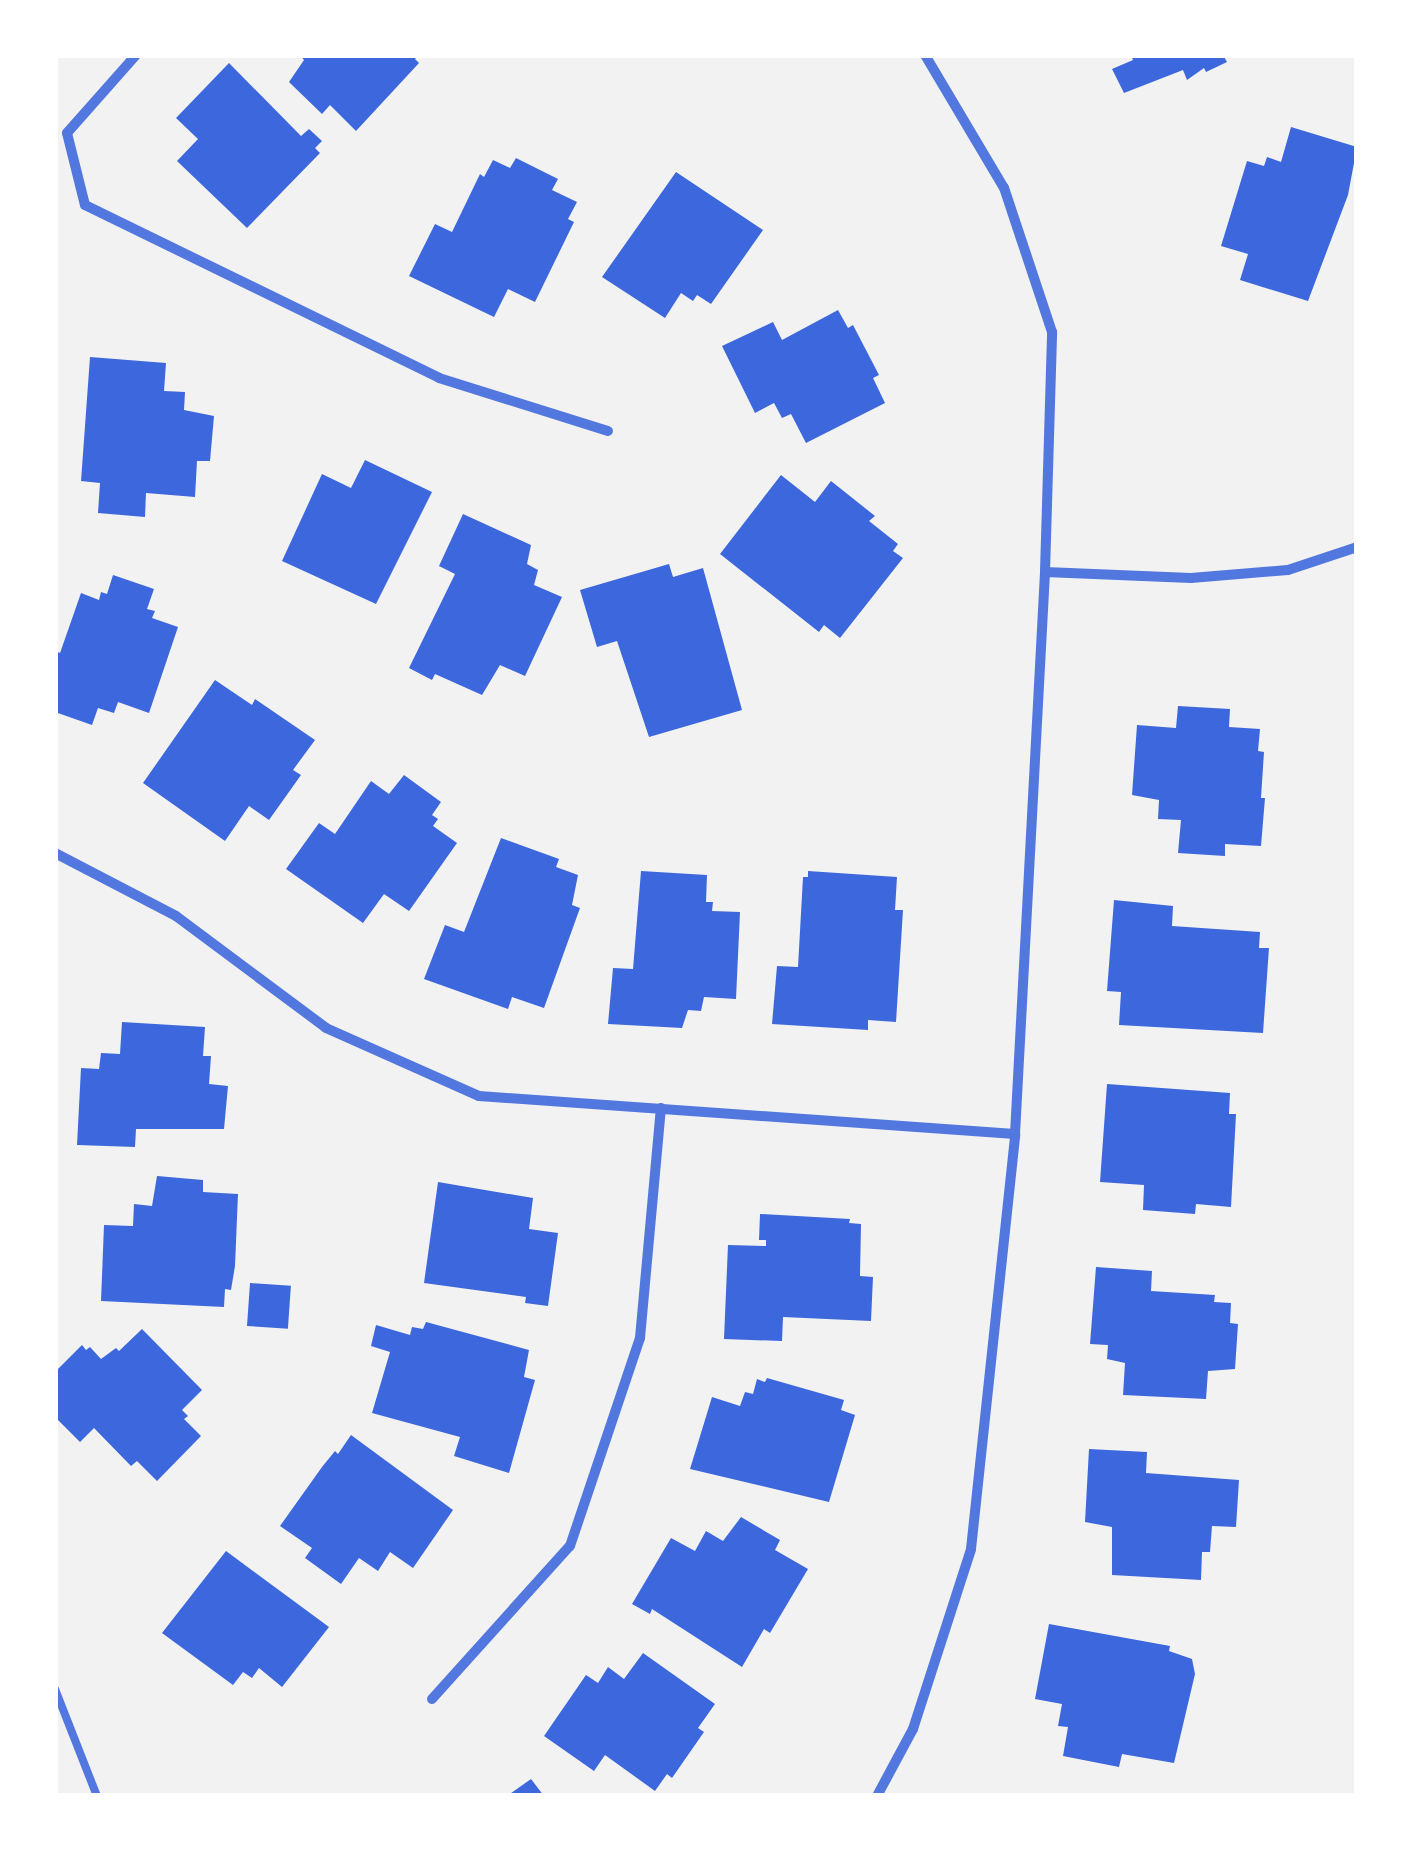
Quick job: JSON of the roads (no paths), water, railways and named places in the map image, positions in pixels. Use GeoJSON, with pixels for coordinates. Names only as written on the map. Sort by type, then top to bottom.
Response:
{"type":"FeatureCollection","features":[{"type":"Feature","properties":{"kind":"street"},"geometry":{"type":"LineString","coordinates":[[136,55],[67,133],[85,206],[438,378],[608,432]]}},
{"type":"Feature","properties":{"kind":"street"},"geometry":{"type":"LineString","coordinates":[[876,1796],[913,1730],[970,1549],[1016,1134],[1045,572],[1052,332],[1004,188],[925,55]]}},
{"type":"Feature","properties":{"kind":"street"},"geometry":{"type":"LineString","coordinates":[[1045,572],[1210,577],[1288,570],[1357,547]]}},
{"type":"Feature","properties":{"kind":"street"},"geometry":{"type":"LineString","coordinates":[[55,853],[176,916],[326,1028],[479,1096],[1016,1134]]}},
{"type":"Feature","properties":{"kind":"street"},"geometry":{"type":"LineString","coordinates":[[432,1699],[570,1546],[640,1338],[661,1108]]}},
{"type":"Feature","properties":{"kind":"lane"},"geometry":{"type":"LineString","coordinates":[[55,1689],[97,1796]]}}]}
